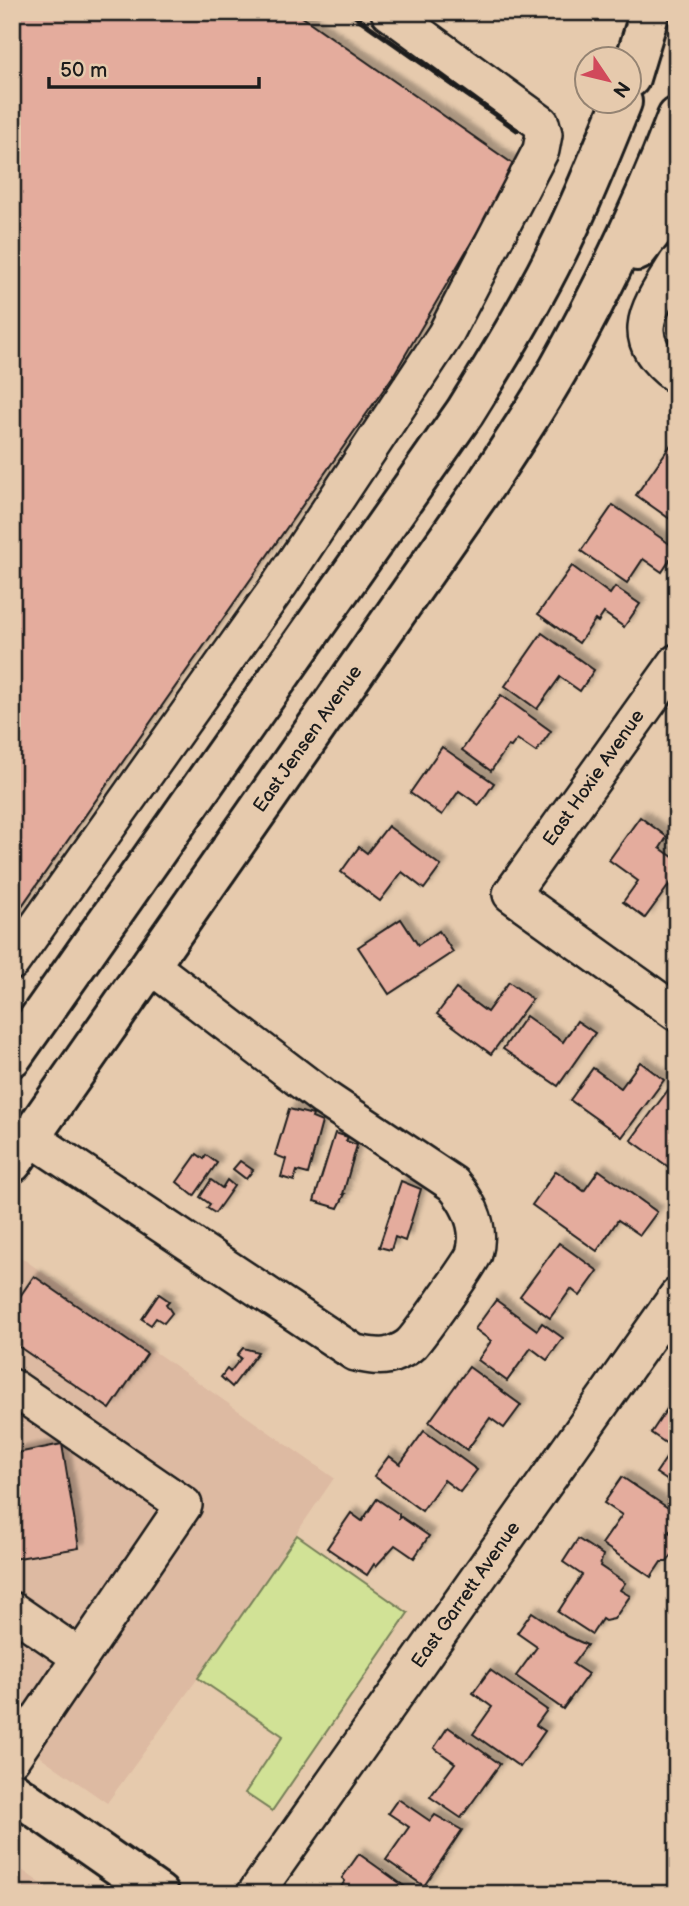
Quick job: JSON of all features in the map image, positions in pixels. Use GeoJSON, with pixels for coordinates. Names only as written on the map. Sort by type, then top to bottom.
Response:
{"type":"FeatureCollection","features":[{"type":"Feature","properties":{"kind":"main road"},"geometry":{"type":"LineString","coordinates":[[639,46],[650,12]]}},
{"type":"Feature","properties":{"kind":"main road"},"geometry":{"type":"LineString","coordinates":[[12,1058],[465,412],[538,290],[616,116]]}},
{"type":"Feature","properties":{"kind":"main road"},"geometry":{"type":"LineString","coordinates":[[592,307],[630,233],[677,117]]}},
{"type":"Feature","properties":{"kind":"main road"},"geometry":{"type":"LineString","coordinates":[[592,307],[677,200]]}},
{"type":"Feature","properties":{"kind":"main road","name":"East Jensen Avenue"},"geometry":{"type":"LineString","coordinates":[[21,1150],[486,484],[558,372],[592,307]]}},
{"type":"Feature","properties":{"kind":"main road"},"geometry":{"type":"LineString","coordinates":[[12,1791],[159,1894]]}},
{"type":"Feature","properties":{"kind":"street"},"geometry":{"type":"LineString","coordinates":[[12,962],[280,584],[445,335],[541,150],[544,134],[541,123],[389,12]]}},
{"type":"Feature","properties":{"kind":"street"},"geometry":{"type":"LineString","coordinates":[[669,370],[653,354],[647,340],[646,318],[677,263]]}},
{"type":"Feature","properties":{"kind":"street","name":"East Hoxie Avenue"},"geometry":{"type":"LineString","coordinates":[[677,662],[511,894],[677,1013]]}},
{"type":"Feature","properties":{"kind":"street"},"geometry":{"type":"LineString","coordinates":[[21,1150],[355,1353],[377,1357],[392,1355],[411,1345],[474,1255],[476,1234],[473,1217],[468,1202],[453,1184],[324,1098],[150,965]]}},
{"type":"Feature","properties":{"kind":"street","name":"East Garrett Avenue"},"geometry":{"type":"LineString","coordinates":[[255,1894],[677,1296]]}},
{"type":"Feature","properties":{"kind":"street"},"geometry":{"type":"LineString","coordinates":[[12,1387],[184,1505],[12,1758]]}},
{"type":"Feature","properties":{"kind":"street"},"geometry":{"type":"LineString","coordinates":[[12,1610],[80,1657]]}},
{"type":"Feature","properties":{"kind":"shaded area"},"geometry":{"type":"Polygon","coordinates":[[[12,1251],[334,1478],[198,1678],[107,1803],[12,1737],[12,1251]]]}},
{"type":"Feature","properties":{"kind":"shaded area"},"geometry":{"type":"Polygon","coordinates":[[[12,1863],[56,1894],[12,1894],[12,1863]]]}},
{"type":"Feature","properties":{"kind":"green space"},"geometry":{"type":"Polygon","coordinates":[[[297,1535],[408,1613],[272,1811],[245,1793],[283,1736],[198,1678],[297,1535]]]}},
{"type":"Feature","properties":{"kind":"building"},"geometry":{"type":"Polygon","coordinates":[[[12,12],[295,12],[516,166],[393,376],[12,920],[12,12]]]}},
{"type":"Feature","properties":{"kind":"building"},"geometry":{"type":"Polygon","coordinates":[[[677,436],[677,524],[636,495],[677,436]]]}},
{"type":"Feature","properties":{"kind":"building"},"geometry":{"type":"Polygon","coordinates":[[[613,505],[677,549],[662,572],[643,559],[627,583],[581,551],[613,505]]]}},
{"type":"Feature","properties":{"kind":"building"},"geometry":{"type":"Polygon","coordinates":[[[572,566],[610,594],[615,587],[640,604],[624,627],[604,613],[598,622],[595,620],[579,643],[538,614],[572,566]]]}},
{"type":"Feature","properties":{"kind":"building"},"geometry":{"type":"Polygon","coordinates":[[[542,633],[594,670],[580,691],[560,677],[537,709],[505,686],[542,633]]]}},
{"type":"Feature","properties":{"kind":"building"},"geometry":{"type":"Polygon","coordinates":[[[501,695],[551,731],[536,752],[517,739],[511,747],[508,746],[491,771],[462,750],[501,695]]]}},
{"type":"Feature","properties":{"kind":"building"},"geometry":{"type":"Polygon","coordinates":[[[442,747],[494,783],[479,805],[459,791],[442,815],[410,793],[442,747]]]}},
{"type":"Feature","properties":{"kind":"building"},"geometry":{"type":"Polygon","coordinates":[[[640,817],[667,837],[660,848],[677,860],[677,874],[645,918],[623,902],[638,881],[609,860],[640,817]]]}},
{"type":"Feature","properties":{"kind":"building"},"geometry":{"type":"Polygon","coordinates":[[[388,826],[441,866],[424,889],[402,872],[380,901],[341,872],[359,847],[367,853],[388,826]]]}},
{"type":"Feature","properties":{"kind":"building"},"geometry":{"type":"Polygon","coordinates":[[[401,919],[418,945],[439,931],[453,952],[389,994],[358,947],[401,919]]]}},
{"type":"Feature","properties":{"kind":"building"},"geometry":{"type":"Polygon","coordinates":[[[509,982],[532,999],[491,1054],[437,1014],[456,989],[487,1012],[509,982]]]}},
{"type":"Feature","properties":{"kind":"building"},"geometry":{"type":"Polygon","coordinates":[[[526,1016],[563,1042],[577,1021],[595,1033],[558,1086],[503,1049],[526,1016]]]}},
{"type":"Feature","properties":{"kind":"building"},"geometry":{"type":"Polygon","coordinates":[[[640,1062],[664,1080],[622,1137],[570,1100],[593,1068],[621,1088],[640,1062]]]}},
{"type":"Feature","properties":{"kind":"building"},"geometry":{"type":"Polygon","coordinates":[[[671,1086],[677,1090],[677,1173],[631,1140],[671,1086]]]}},
{"type":"Feature","properties":{"kind":"building"},"geometry":{"type":"Polygon","coordinates":[[[289,1109],[313,1115],[312,1118],[322,1122],[308,1174],[297,1171],[294,1181],[281,1177],[286,1159],[275,1155],[289,1109]]]}},
{"type":"Feature","properties":{"kind":"building"},"geometry":{"type":"Polygon","coordinates":[[[335,1133],[348,1137],[346,1141],[357,1145],[345,1194],[338,1208],[314,1201],[335,1133]]]}},
{"type":"Feature","properties":{"kind":"building"},"geometry":{"type":"Polygon","coordinates":[[[197,1154],[204,1159],[206,1155],[217,1163],[194,1196],[177,1182],[197,1154]]]}},
{"type":"Feature","properties":{"kind":"building"},"geometry":{"type":"Polygon","coordinates":[[[240,1161],[253,1170],[246,1179],[233,1169],[240,1161]]]}},
{"type":"Feature","properties":{"kind":"building"},"geometry":{"type":"Polygon","coordinates":[[[599,1170],[657,1212],[640,1235],[618,1220],[597,1251],[532,1205],[556,1171],[584,1191],[599,1170]]]}},
{"type":"Feature","properties":{"kind":"building"},"geometry":{"type":"Polygon","coordinates":[[[211,1180],[222,1188],[227,1180],[234,1186],[215,1213],[207,1208],[210,1204],[200,1197],[211,1180]]]}},
{"type":"Feature","properties":{"kind":"building"},"geometry":{"type":"Polygon","coordinates":[[[401,1181],[421,1189],[405,1241],[395,1237],[391,1250],[379,1247],[401,1181]]]}},
{"type":"Feature","properties":{"kind":"building"},"geometry":{"type":"Polygon","coordinates":[[[559,1243],[598,1271],[580,1296],[571,1289],[550,1318],[520,1296],[559,1243]]]}},
{"type":"Feature","properties":{"kind":"building"},"geometry":{"type":"Polygon","coordinates":[[[34,1276],[147,1354],[110,1409],[12,1342],[12,1308],[34,1276]]]}},
{"type":"Feature","properties":{"kind":"building"},"geometry":{"type":"Polygon","coordinates":[[[159,1294],[169,1301],[166,1304],[172,1313],[164,1323],[156,1318],[151,1325],[142,1319],[159,1294]]]}},
{"type":"Feature","properties":{"kind":"building"},"geometry":{"type":"Polygon","coordinates":[[[496,1300],[537,1330],[542,1323],[563,1338],[547,1360],[531,1348],[507,1381],[478,1360],[491,1341],[475,1329],[496,1300]]]}},
{"type":"Feature","properties":{"kind":"building"},"geometry":{"type":"Polygon","coordinates":[[[243,1348],[258,1352],[232,1387],[221,1377],[227,1369],[230,1372],[241,1358],[237,1355],[243,1348]]]}},
{"type":"Feature","properties":{"kind":"building"},"geometry":{"type":"Polygon","coordinates":[[[469,1367],[521,1405],[504,1428],[490,1418],[467,1450],[429,1422],[469,1367]]]}},
{"type":"Feature","properties":{"kind":"building"},"geometry":{"type":"Polygon","coordinates":[[[667,1409],[677,1416],[677,1487],[656,1473],[673,1448],[651,1433],[667,1409]]]}},
{"type":"Feature","properties":{"kind":"building"},"geometry":{"type":"Polygon","coordinates":[[[424,1431],[477,1470],[460,1492],[444,1480],[422,1511],[374,1476],[389,1456],[400,1464],[424,1431]]]}},
{"type":"Feature","properties":{"kind":"building"},"geometry":{"type":"Polygon","coordinates":[[[62,1444],[79,1548],[12,1559],[12,1454],[62,1444]]]}},
{"type":"Feature","properties":{"kind":"building"},"geometry":{"type":"Polygon","coordinates":[[[622,1477],[677,1514],[677,1520],[669,1532],[677,1538],[677,1548],[667,1562],[661,1562],[651,1577],[602,1544],[622,1515],[604,1503],[622,1477]]]}},
{"type":"Feature","properties":{"kind":"building"},"geometry":{"type":"Polygon","coordinates":[[[377,1499],[399,1514],[399,1518],[429,1536],[414,1558],[395,1545],[376,1566],[374,1564],[367,1575],[327,1548],[351,1513],[362,1521],[377,1499]]]}},
{"type":"Feature","properties":{"kind":"building"},"geometry":{"type":"Polygon","coordinates":[[[578,1539],[603,1555],[600,1566],[625,1583],[620,1590],[630,1596],[614,1619],[602,1619],[592,1634],[558,1612],[582,1575],[563,1562],[578,1539]]]}},
{"type":"Feature","properties":{"kind":"building"},"geometry":{"type":"Polygon","coordinates":[[[532,1612],[567,1636],[587,1645],[573,1664],[588,1674],[563,1709],[516,1676],[537,1647],[517,1633],[532,1612]]]}},
{"type":"Feature","properties":{"kind":"building"},"geometry":{"type":"Polygon","coordinates":[[[490,1670],[547,1710],[536,1725],[545,1731],[520,1767],[473,1734],[492,1707],[473,1693],[490,1670]]]}},
{"type":"Feature","properties":{"kind":"building"},"geometry":{"type":"Polygon","coordinates":[[[448,1727],[500,1764],[461,1818],[430,1797],[455,1763],[434,1748],[448,1727]]]}},
{"type":"Feature","properties":{"kind":"building"},"geometry":{"type":"Polygon","coordinates":[[[398,1799],[430,1821],[435,1815],[462,1830],[424,1886],[386,1860],[409,1827],[388,1813],[398,1799]]]}},
{"type":"Feature","properties":{"kind":"building"},"geometry":{"type":"Polygon","coordinates":[[[359,1854],[411,1891],[409,1894],[336,1894],[345,1881],[342,1878],[359,1854]]]}},
{"type":"Feature","properties":{"kind":"railway"},"geometry":{"type":"LineString","coordinates":[[349,12],[517,130]]}}]}
